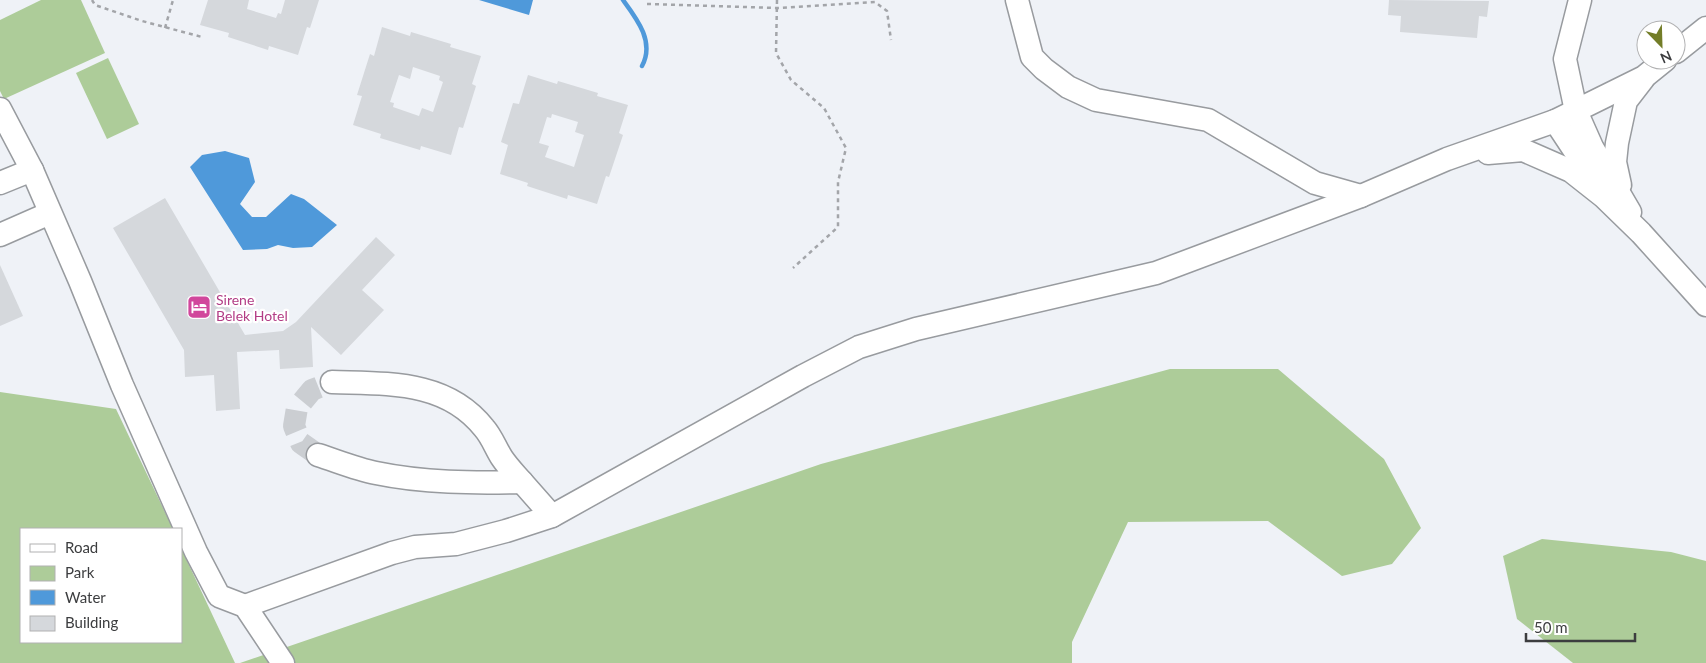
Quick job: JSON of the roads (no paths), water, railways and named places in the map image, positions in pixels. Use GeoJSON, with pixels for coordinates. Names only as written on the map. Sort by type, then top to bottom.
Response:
{"type":"FeatureCollection","features":[{"type":"Feature","properties":{"kind":"street"},"geometry":{"type":"LineString","coordinates":[[1017,0],[1032,57],[1044,69],[1068,87],[1096,100],[1208,120],[1315,183],[1361,196]]}},
{"type":"Feature","properties":{"kind":"street"},"geometry":{"type":"LineString","coordinates":[[1580,0],[1565,60],[1576,111],[1614,197]]}},
{"type":"Feature","properties":{"kind":"street"},"geometry":{"type":"LineString","coordinates":[[1686,44],[1706,28]]}},
{"type":"Feature","properties":{"kind":"street"},"geometry":{"type":"LineString","coordinates":[[244,606],[392,553],[415,547],[456,544],[506,531],[552,516],[859,347],[916,329],[1156,273],[1361,196],[1447,159],[1555,121],[1644,77],[1653,70]]}},
{"type":"Feature","properties":{"kind":"street"},"geometry":{"type":"LineString","coordinates":[[1614,197],[1617,142],[1626,100],[1644,77]]}},
{"type":"Feature","properties":{"kind":"street"},"geometry":{"type":"LineString","coordinates":[[0,109],[32,170],[122,385],[196,552],[219,596],[244,606],[283,663]]}},
{"type":"Feature","properties":{"kind":"street"},"geometry":{"type":"LineString","coordinates":[[1555,121],[1580,157],[1641,233],[1706,305]]}},
{"type":"Feature","properties":{"kind":"street"},"geometry":{"type":"LineString","coordinates":[[1447,159],[1492,152],[1523,150],[1571,171],[1614,197]]}},
{"type":"Feature","properties":{"kind":"street"},"geometry":{"type":"LineString","coordinates":[[0,183],[32,170]]}},
{"type":"Feature","properties":{"kind":"street"},"geometry":{"type":"LineString","coordinates":[[0,235],[50,212]]}},
{"type":"Feature","properties":{"kind":"street"},"geometry":{"type":"LineString","coordinates":[[332,382],[398,384],[438,393],[467,410],[485,429],[503,460],[552,516]]}},
{"type":"Feature","properties":{"kind":"street"},"geometry":{"type":"LineString","coordinates":[[318,455],[375,473],[471,484],[522,482]]}},
{"type":"Feature","properties":{"kind":"water"},"geometry":{"type":"Polygon","coordinates":[[[479,0],[533,0],[529,15],[479,0]]]}},
{"type":"Feature","properties":{"kind":"water"},"geometry":{"type":"Polygon","coordinates":[[[225,151],[249,158],[255,182],[240,204],[252,217],[266,217],[291,194],[304,199],[337,225],[312,247],[293,248],[278,245],[267,249],[243,250],[190,167],[202,155],[225,151]]]}},
{"type":"Feature","properties":{"kind":"waterway"},"geometry":{"type":"LineString","coordinates":[[623,0],[643,31],[646,48],[642,66]]}},
{"type":"Feature","properties":{"kind":"tunnel"},"geometry":{"type":"LineString","coordinates":[[318,455],[301,443],[294,426],[297,408],[312,390],[332,382]]}},
{"type":"Feature","properties":{"kind":"place","name":"Sirene Belek Hotel"},"geometry":{"type":"Point","coordinates":[199,307]}}]}
